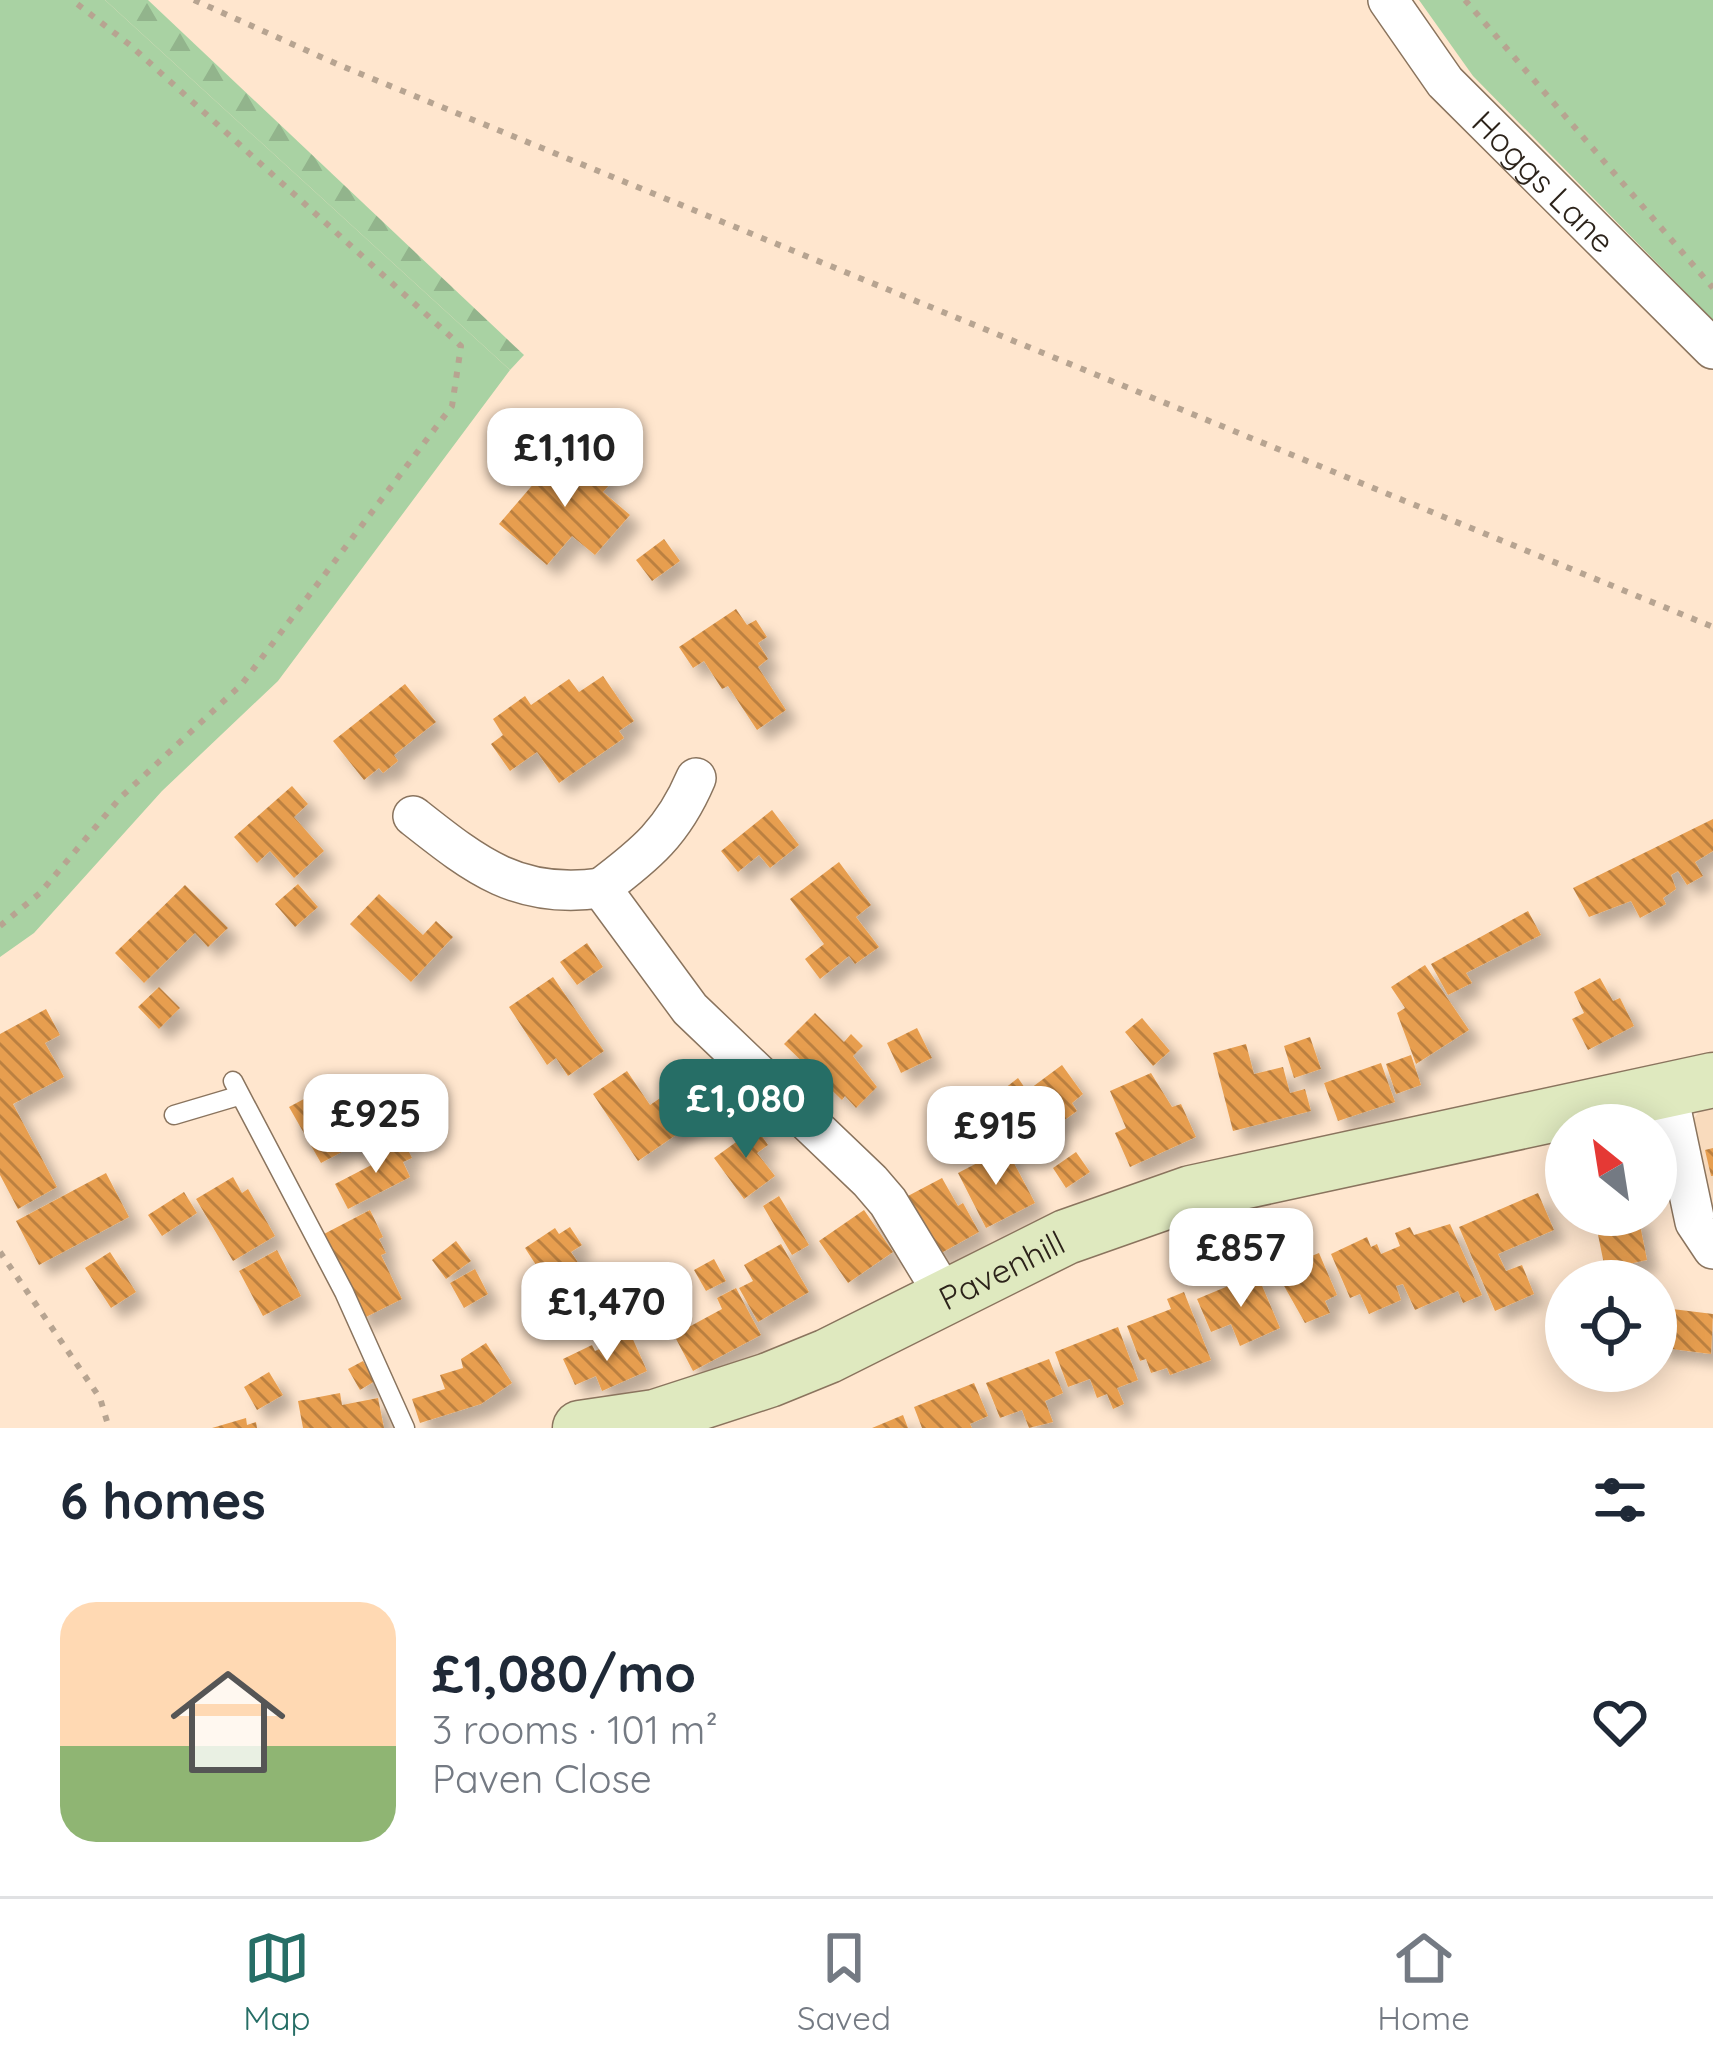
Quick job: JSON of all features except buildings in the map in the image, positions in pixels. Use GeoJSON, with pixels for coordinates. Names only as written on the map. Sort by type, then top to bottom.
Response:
{"type":"FeatureCollection","features":[{"type":"Feature","properties":{"kind":"street","name":"Hoggs Lane"},"geometry":{"type":"LineString","coordinates":[[1388,0],[1445,82],[1713,349]]}},
{"type":"Feature","properties":{"kind":"street"},"geometry":{"type":"LineString","coordinates":[[413,816],[488,872],[553,891],[601,888],[668,832],[695,778]]}},
{"type":"Feature","properties":{"kind":"street"},"geometry":{"type":"LineString","coordinates":[[601,888],[690,1009],[870,1180],[945,1296]]}},
{"type":"Feature","properties":{"kind":"street"},"geometry":{"type":"LineString","coordinates":[[1690,1085],[1695,1222],[1713,1250]]}},
{"type":"Feature","properties":{"kind":"street","name":"Pavenhill"},"geometry":{"type":"LineString","coordinates":[[586,1428],[656,1417],[769,1380],[828,1356],[1066,1237],[1190,1193],[1690,1085]]}},
{"type":"Feature","properties":{"kind":"lane"},"geometry":{"type":"LineString","coordinates":[[174,1115],[236,1089],[344,1292],[405,1428]]}},
{"type":"Feature","properties":{"kind":"path"},"geometry":{"type":"LineString","coordinates":[[0,926],[40,893],[120,798],[242,684],[452,406],[461,346],[130,45],[72,0]]}},
{"type":"Feature","properties":{"kind":"path"},"geometry":{"type":"LineString","coordinates":[[194,0],[339,65],[1713,626]]}},
{"type":"Feature","properties":{"kind":"path"},"geometry":{"type":"LineString","coordinates":[[1465,0],[1713,288]]}},
{"type":"Feature","properties":{"kind":"path"},"geometry":{"type":"LineString","coordinates":[[0,1252],[100,1398],[109,1428]]}},
{"type":"Feature","properties":{"kind":"shaded area"},"geometry":{"type":"Polygon","coordinates":[[[1713,1093],[1713,1227],[1689,1125],[1713,1093]]]}},
{"type":"Feature","properties":{"kind":"green space"},"geometry":{"type":"Polygon","coordinates":[[[0,0],[105,0],[510,370],[278,681],[162,791],[34,933],[0,957],[0,0]]]}},
{"type":"Feature","properties":{"kind":"green space"},"geometry":{"type":"Polygon","coordinates":[[[105,0],[148,0],[524,355],[510,370],[105,0]]]}},
{"type":"Feature","properties":{"kind":"green space"},"geometry":{"type":"Polygon","coordinates":[[[1419,0],[1713,0],[1713,320],[1473,76],[1419,0]]]}}]}
